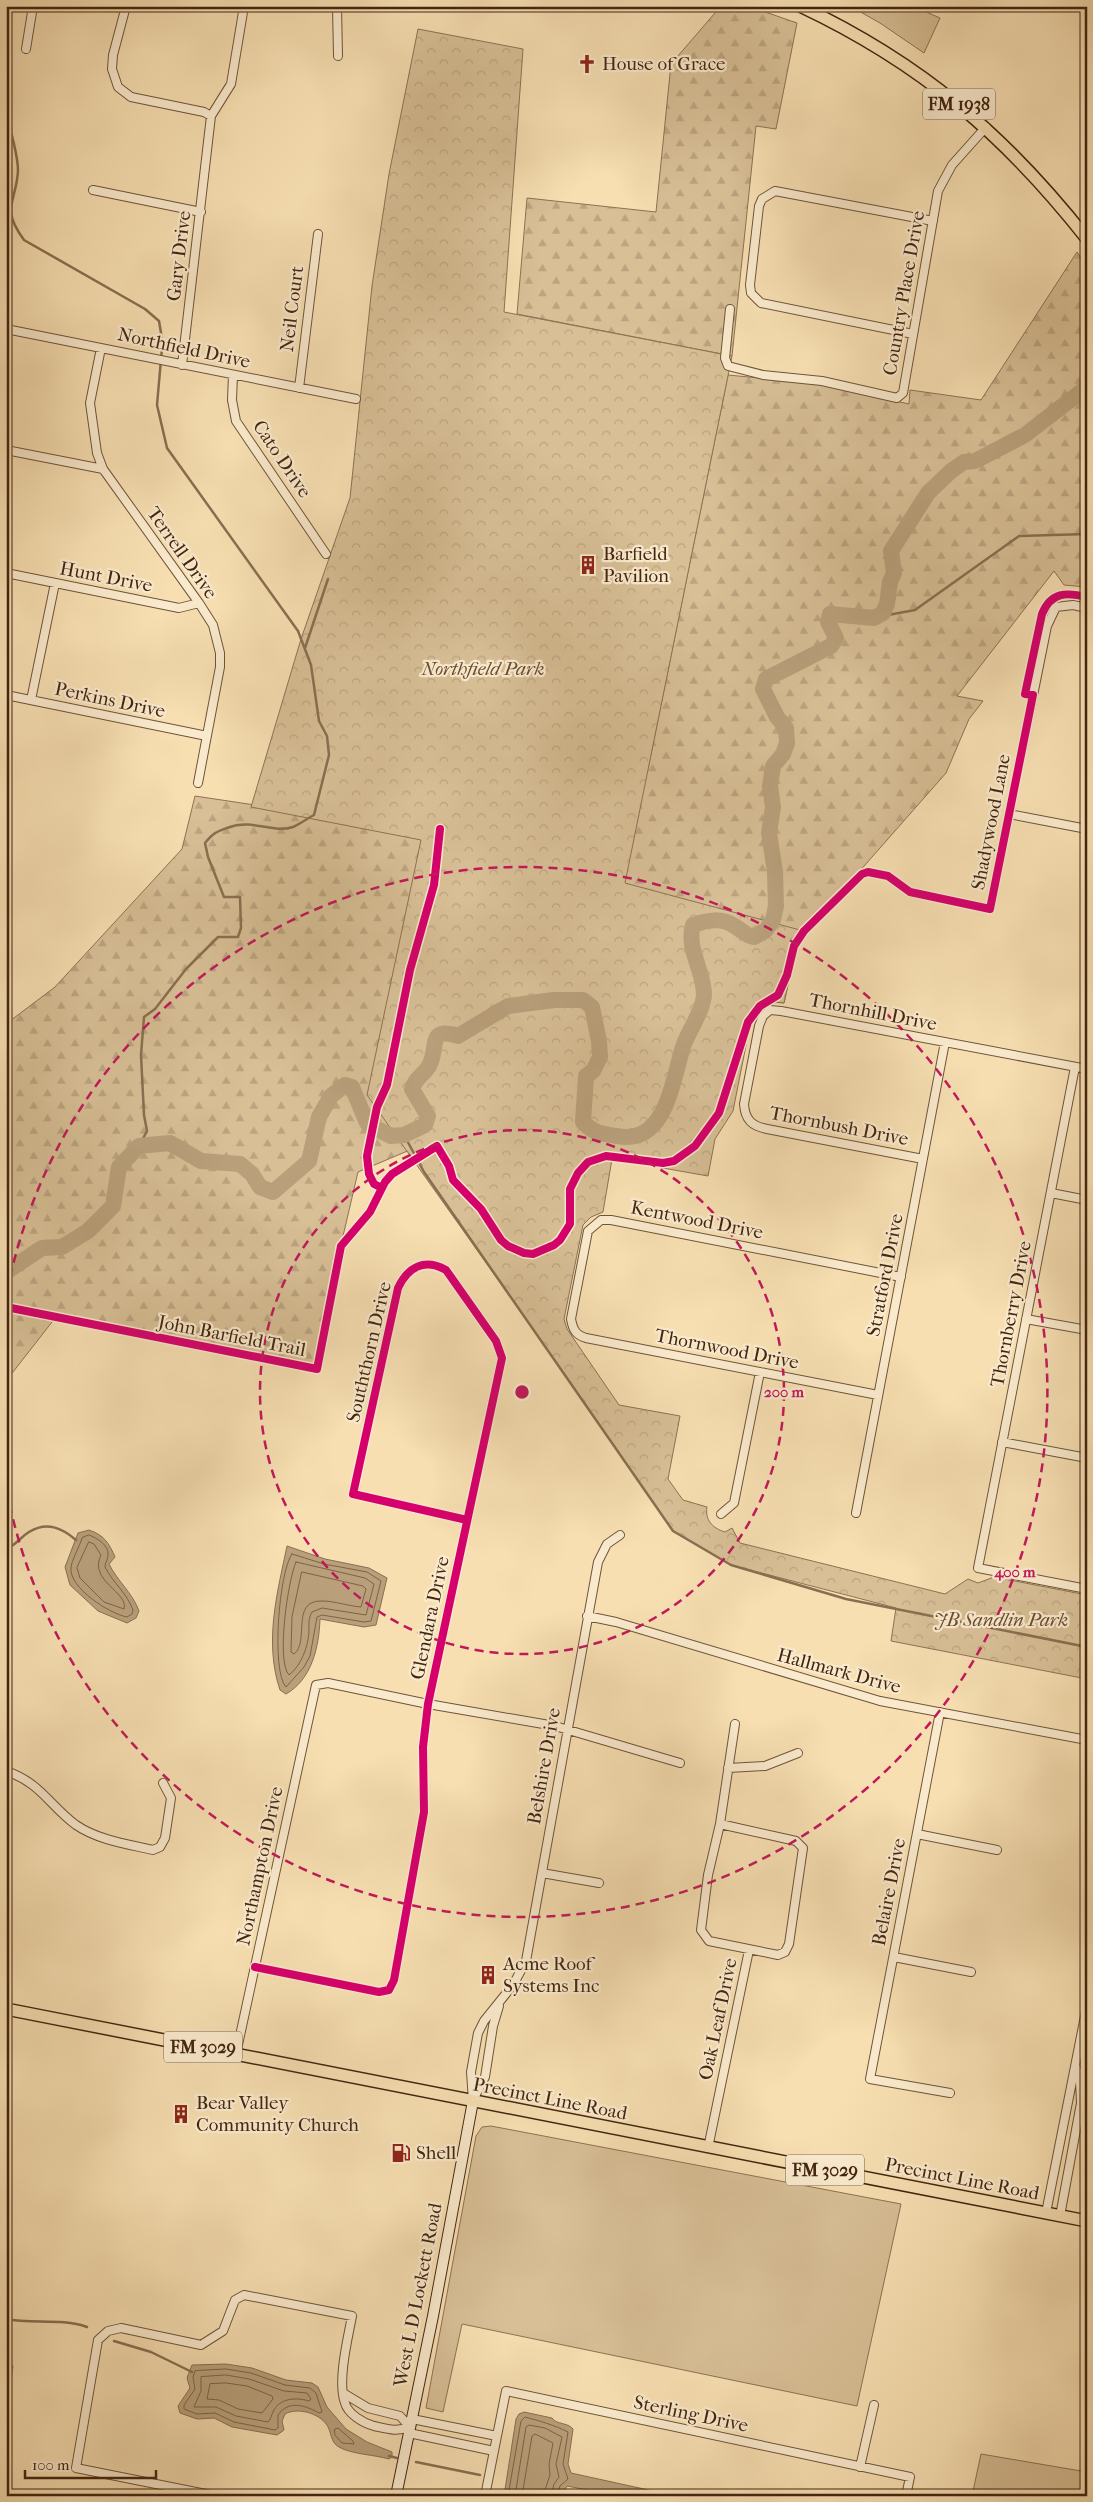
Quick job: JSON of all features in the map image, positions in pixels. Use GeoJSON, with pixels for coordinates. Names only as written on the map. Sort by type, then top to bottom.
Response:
{"type":"FeatureCollection","features":[{"type":"Feature","properties":{"kind":"main road","name":"FM 1938"},"geometry":{"type":"LineString","coordinates":[[800,6],[862,36],[912,68],[986,127],[1034,174],[1087,239]]}},
{"type":"Feature","properties":{"kind":"main road","name":"Precinct Line Road"},"geometry":{"type":"LineString","coordinates":[[6,2008],[708,2148],[1087,2221]]}},
{"type":"Feature","properties":{"kind":"main road","name":"West L D Lockett Road"},"geometry":{"type":"LineString","coordinates":[[396,2496],[473,2101]]}},
{"type":"Feature","properties":{"kind":"street"},"geometry":{"type":"LineString","coordinates":[[26,48],[33,6]]}},
{"type":"Feature","properties":{"kind":"street"},"geometry":{"type":"LineString","coordinates":[[126,6],[113,55],[112,69],[118,86],[131,97],[204,112],[211,116],[231,84],[244,6]]}},
{"type":"Feature","properties":{"kind":"street"},"geometry":{"type":"LineString","coordinates":[[338,6],[338,56]]}},
{"type":"Feature","properties":{"kind":"street","name":"Gary Drive"},"geometry":{"type":"LineString","coordinates":[[182,365],[211,116]]}},
{"type":"Feature","properties":{"kind":"street","name":"Country Place Drive"},"geometry":{"type":"LineString","coordinates":[[730,309],[725,358],[728,366],[763,376],[822,381],[897,398],[903,393],[938,192],[944,178],[986,127]]}},
{"type":"Feature","properties":{"kind":"street"},"geometry":{"type":"LineString","coordinates":[[93,190],[201,212]]}},
{"type":"Feature","properties":{"kind":"street"},"geometry":{"type":"LineString","coordinates":[[913,334],[771,307],[761,303],[755,297],[750,285],[759,206],[768,193],[775,191],[933,221]]}},
{"type":"Feature","properties":{"kind":"street","name":"Neil Court"},"geometry":{"type":"LineString","coordinates":[[299,388],[318,234]]}},
{"type":"Feature","properties":{"kind":"street","name":"Northfield Drive"},"geometry":{"type":"LineString","coordinates":[[6,329],[356,399]]}},
{"type":"Feature","properties":{"kind":"street","name":"Terrell Drive"},"geometry":{"type":"LineString","coordinates":[[101,348],[90,403],[93,437],[103,469],[213,625],[220,653],[220,667],[198,783]]}},
{"type":"Feature","properties":{"kind":"street","name":"Cato Drive"},"geometry":{"type":"LineString","coordinates":[[233,375],[232,400],[236,421],[326,554]]}},
{"type":"Feature","properties":{"kind":"street"},"geometry":{"type":"LineString","coordinates":[[6,450],[103,469]]}},
{"type":"Feature","properties":{"kind":"street","name":"Hunt Drive"},"geometry":{"type":"LineString","coordinates":[[6,573],[179,608],[199,603]]}},
{"type":"Feature","properties":{"kind":"street"},"geometry":{"type":"LineString","coordinates":[[31,700],[54,584]]}},
{"type":"Feature","properties":{"kind":"street","name":"Shadywood Lane"},"geometry":{"type":"LineString","coordinates":[[888,876],[910,892],[990,909],[1047,626],[1056,608],[1073,605],[1087,608]]}},
{"type":"Feature","properties":{"kind":"street","name":"Perkins Drive"},"geometry":{"type":"LineString","coordinates":[[6,695],[207,736]]}},
{"type":"Feature","properties":{"kind":"street"},"geometry":{"type":"LineString","coordinates":[[1009,814],[1087,829]]}},
{"type":"Feature","properties":{"kind":"street","name":"Thornhill Drive"},"geometry":{"type":"LineString","coordinates":[[750,1122],[744,1114],[744,1104],[759,1026],[763,1016],[770,1010],[1087,1069]]}},
{"type":"Feature","properties":{"kind":"street","name":"Stratford Drive"},"geometry":{"type":"LineString","coordinates":[[856,1514],[946,1042]]}},
{"type":"Feature","properties":{"kind":"street","name":"Thornberry Drive"},"geometry":{"type":"LineString","coordinates":[[1076,1067],[978,1568],[1087,1589]]}},
{"type":"Feature","properties":{"kind":"street","name":"Thornbush Drive"},"geometry":{"type":"LineString","coordinates":[[750,1122],[767,1129],[923,1159]]}},
{"type":"Feature","properties":{"kind":"street"},"geometry":{"type":"LineString","coordinates":[[1051,1193],[1087,1200]]}},
{"type":"Feature","properties":{"kind":"street","name":"Kentwood Drive"},"geometry":{"type":"LineString","coordinates":[[573,1329],[571,1319],[588,1231],[601,1220],[611,1220],[901,1277]]}},
{"type":"Feature","properties":{"kind":"street","name":"Souththorn Drive"},"geometry":{"type":"LineString","coordinates":[[453,1279],[446,1270],[439,1266],[422,1263],[412,1268],[404,1276],[398,1288],[353,1494],[467,1520]]}},
{"type":"Feature","properties":{"kind":"street","name":"Glendara Drive"},"geometry":{"type":"LineString","coordinates":[[255,1967],[379,1992],[388,1990],[394,1980],[424,1812],[423,1746],[428,1704],[502,1358],[496,1340],[453,1279]]}},
{"type":"Feature","properties":{"kind":"street"},"geometry":{"type":"LineString","coordinates":[[1026,1319],[1087,1330]]}},
{"type":"Feature","properties":{"kind":"street","name":"Thornwood Drive"},"geometry":{"type":"LineString","coordinates":[[573,1329],[578,1336],[586,1338],[878,1395]]}},
{"type":"Feature","properties":{"kind":"street"},"geometry":{"type":"LineString","coordinates":[[721,1514],[734,1503],[760,1372]]}},
{"type":"Feature","properties":{"kind":"street"},"geometry":{"type":"LineString","coordinates":[[1002,1442],[1087,1458]]}},
{"type":"Feature","properties":{"kind":"street","name":"Belshire Drive"},"geometry":{"type":"LineString","coordinates":[[473,2101],[471,2072],[478,2033],[484,2021],[500,2004],[526,1961],[587,1616],[601,1552],[613,1538],[620,1535]]}},
{"type":"Feature","properties":{"kind":"street","name":"Hallmark Drive"},"geometry":{"type":"LineString","coordinates":[[587,1616],[616,1622],[872,1699],[1087,1740]]}},
{"type":"Feature","properties":{"kind":"street","name":"Northampton Drive"},"geometry":{"type":"LineString","coordinates":[[236,2054],[316,1685],[328,1683],[428,1704]]}},
{"type":"Feature","properties":{"kind":"street"},"geometry":{"type":"LineString","coordinates":[[428,1704],[567,1729],[680,1763]]}},
{"type":"Feature","properties":{"kind":"street","name":"Belaire Drive"},"geometry":{"type":"LineString","coordinates":[[940,1712],[870,2079],[950,2093]]}},
{"type":"Feature","properties":{"kind":"street","name":"Oak Leaf Drive"},"geometry":{"type":"LineString","coordinates":[[708,2148],[749,1950],[709,1941],[701,1930],[708,1876],[720,1824],[735,1724]]}},
{"type":"Feature","properties":{"kind":"street"},"geometry":{"type":"LineString","coordinates":[[728,1768],[766,1766],[798,1753]]}},
{"type":"Feature","properties":{"kind":"street"},"geometry":{"type":"LineString","coordinates":[[6,1771],[18,1775],[38,1787],[75,1824],[94,1835],[153,1850],[160,1847],[165,1838],[171,1798],[163,1783]]}},
{"type":"Feature","properties":{"kind":"street"},"geometry":{"type":"LineString","coordinates":[[720,1824],[796,1841],[803,1848],[789,1944],[785,1952],[778,1955],[749,1950]]}},
{"type":"Feature","properties":{"kind":"street"},"geometry":{"type":"LineString","coordinates":[[917,1834],[997,1850]]}},
{"type":"Feature","properties":{"kind":"street"},"geometry":{"type":"LineString","coordinates":[[542,1873],[599,1883]]}},
{"type":"Feature","properties":{"kind":"street"},"geometry":{"type":"LineString","coordinates":[[894,1957],[971,1972]]}},
{"type":"Feature","properties":{"kind":"street","name":"Belshire Drive"},"geometry":{"type":"LineString","coordinates":[[473,2101],[484,2077],[493,2026],[500,2004]]}},
{"type":"Feature","properties":{"kind":"street"},"geometry":{"type":"LineString","coordinates":[[1046,2213],[1087,2006]]}},
{"type":"Feature","properties":{"kind":"street"},"geometry":{"type":"LineString","coordinates":[[1060,2216],[1081,2103],[1080,2082],[1076,2065]]}},
{"type":"Feature","properties":{"kind":"street"},"geometry":{"type":"LineString","coordinates":[[216,2496],[76,2468],[98,2340],[108,2331],[122,2328],[201,2345],[224,2331],[235,2300],[244,2294],[352,2316],[344,2357],[343,2393],[345,2404],[363,2423],[398,2432],[410,2426],[497,2436]]}},
{"type":"Feature","properties":{"kind":"street","name":"Sterling Drive"},"geometry":{"type":"LineString","coordinates":[[484,2496],[506,2391],[910,2477],[906,2496]]}},
{"type":"Feature","properties":{"kind":"street"},"geometry":{"type":"LineString","coordinates":[[343,2393],[368,2408],[400,2416],[410,2426],[494,2451]]}},
{"type":"Feature","properties":{"kind":"street"},"geometry":{"type":"LineString","coordinates":[[860,2467],[874,2405]]}},
{"type":"Feature","properties":{"kind":"green space"},"geometry":{"type":"Polygon","coordinates":[[[721,6],[748,6],[797,23],[776,129],[756,126],[732,356],[517,314],[527,198],[656,212],[671,64],[721,6]]]}},
{"type":"Feature","properties":{"kind":"green space"},"geometry":{"type":"Polygon","coordinates":[[[850,6],[913,6],[940,18],[924,53],[880,23],[850,6]]]}},
{"type":"Feature","properties":{"kind":"green space","name":"Northfield Park"},"geometry":{"type":"Polygon","coordinates":[[[418,29],[523,49],[504,312],[732,356],[625,883],[800,930],[784,1003],[776,1002],[762,1006],[751,1020],[733,1111],[715,1139],[708,1176],[612,1159],[603,1212],[591,1217],[583,1225],[564,1319],[567,1329],[619,1405],[680,1416],[668,1479],[683,1500],[707,1507],[708,1520],[713,1526],[725,1532],[732,1528],[740,1543],[945,1594],[968,1579],[978,1583],[994,1577],[1087,1595],[1087,1679],[891,1641],[896,1608],[731,1565],[673,1531],[558,1364],[367,1095],[421,840],[251,807],[301,639],[350,498],[372,286],[389,174],[418,29]]]}},
{"type":"Feature","properties":{"kind":"green space"},"geometry":{"type":"Polygon","coordinates":[[[1077,252],[1087,267],[1087,587],[1064,585],[1054,571],[957,696],[983,701],[969,719],[946,773],[843,890],[800,930],[784,1003],[764,1005],[751,1020],[438,1138],[358,1172],[313,1364],[59,1313],[6,1381],[6,1024],[55,987],[182,849],[195,796],[547,849],[648,769],[728,375],[821,384],[909,404],[910,390],[981,400],[1077,252]]]}},
{"type":"Feature","properties":{"kind":"green space"},"geometry":{"type":"Polygon","coordinates":[[[491,2126],[901,2204],[857,2406],[462,2324],[443,2412],[426,2408],[476,2136],[482,2127],[491,2126]]]}},
{"type":"Feature","properties":{"kind":"green space"},"geometry":{"type":"Polygon","coordinates":[[[981,2454],[1087,2472],[1087,2496],[972,2496],[981,2454]]]}},
{"type":"Feature","properties":{"kind":"water"},"geometry":{"type":"Polygon","coordinates":[[[89,1530],[99,1534],[108,1544],[115,1557],[109,1564],[133,1598],[139,1611],[136,1618],[127,1623],[98,1611],[70,1585],[65,1567],[78,1533],[89,1530]]]}},
{"type":"Feature","properties":{"kind":"water"},"geometry":{"type":"Polygon","coordinates":[[[287,1546],[325,1559],[369,1568],[387,1578],[376,1625],[364,1627],[320,1619],[316,1651],[308,1671],[295,1688],[286,1694],[280,1690],[275,1672],[273,1636],[276,1600],[287,1546]]]}},
{"type":"Feature","properties":{"kind":"water"},"geometry":{"type":"Polygon","coordinates":[[[6,2357],[13,2366],[6,2414],[6,2357]]]}},
{"type":"Feature","properties":{"kind":"water"},"geometry":{"type":"Polygon","coordinates":[[[226,2364],[252,2368],[286,2380],[312,2383],[318,2387],[327,2407],[346,2429],[367,2442],[392,2452],[392,2457],[389,2459],[356,2453],[339,2447],[334,2443],[327,2425],[319,2417],[307,2412],[296,2411],[285,2414],[282,2421],[284,2430],[277,2435],[232,2427],[214,2418],[197,2419],[180,2413],[178,2406],[190,2388],[187,2378],[192,2365],[226,2364]]]}},
{"type":"Feature","properties":{"kind":"water"},"geometry":{"type":"Polygon","coordinates":[[[524,2412],[552,2418],[573,2429],[568,2464],[571,2473],[676,2496],[618,2496],[567,2486],[562,2496],[504,2496],[516,2419],[519,2414],[524,2412]]]}},
{"type":"Feature","properties":{"kind":"waterway"},"geometry":{"type":"LineString","coordinates":[[6,117],[18,165],[17,182],[11,212],[17,229],[24,240],[145,309],[159,321],[162,348],[157,405],[167,448],[298,631],[311,665],[319,721],[327,736],[329,755],[314,815],[296,826],[285,829],[237,825],[217,832],[205,843],[208,857],[224,897],[240,897],[241,928],[238,937],[218,937],[186,969],[155,1009],[144,1017],[141,1055],[144,1115],[147,1131],[139,1146]]}},
{"type":"Feature","properties":{"kind":"waterway"},"geometry":{"type":"LineString","coordinates":[[6,1272],[42,1248],[62,1247],[88,1231],[113,1206],[119,1167],[139,1146],[170,1143],[201,1161],[240,1164],[252,1174],[260,1187],[273,1192],[309,1161],[319,1117],[331,1096],[345,1085],[352,1087],[367,1123],[379,1130],[391,1136],[404,1135],[425,1125],[428,1116],[412,1089],[413,1085],[430,1064],[438,1036],[442,1034],[458,1036],[508,1006],[554,1000],[583,1000],[592,1007],[599,1041],[600,1057],[593,1071],[586,1076],[583,1122],[594,1131],[602,1134],[634,1136],[647,1131],[657,1121],[665,1107],[684,1044],[703,1001],[703,986],[693,951],[691,934],[693,925],[720,921],[731,924],[754,937],[766,930],[773,920],[776,906],[775,872],[769,833],[773,807],[770,786],[773,766],[783,754],[787,743],[786,728],[777,717],[763,689],[766,679],[831,646],[836,638],[828,622],[830,614],[874,618],[883,613],[894,573],[891,551],[928,493],[951,471],[964,462],[975,461],[1025,435],[1087,387]]}},
{"type":"Feature","properties":{"kind":"waterway"},"geometry":{"type":"LineString","coordinates":[[877,617],[915,610],[1019,536],[1087,534]]}},
{"type":"Feature","properties":{"kind":"waterway"},"geometry":{"type":"LineString","coordinates":[[305,648],[328,579]]}},
{"type":"Feature","properties":{"kind":"waterway"},"geometry":{"type":"LineString","coordinates":[[404,1135],[424,1172],[673,1531],[731,1565],[846,1599],[1087,1647]]}},
{"type":"Feature","properties":{"kind":"waterway"},"geometry":{"type":"LineString","coordinates":[[6,1549],[29,1532],[42,1527],[60,1529],[76,1540]]}},
{"type":"Feature","properties":{"kind":"waterway"},"geometry":{"type":"LineString","coordinates":[[6,2319],[57,2322],[87,2327]]}},
{"type":"Feature","properties":{"kind":"waterway"},"geometry":{"type":"LineString","coordinates":[[114,2341],[151,2352],[192,2372]]}},
{"type":"Feature","properties":{"kind":"waterway"},"geometry":{"type":"LineString","coordinates":[[389,2456],[397,2458]]}},
{"type":"Feature","properties":{"kind":"waterway"},"geometry":{"type":"LineString","coordinates":[[416,2462],[480,2475]]}},
{"type":"Feature","properties":{"kind":"cycle path","name":"John Barfield Trail"},"geometry":{"type":"LineString","coordinates":[[6,1307],[317,1369],[341,1246],[370,1212],[385,1182],[392,1174],[437,1146],[449,1166],[453,1180],[481,1209],[501,1240],[508,1246],[524,1253],[533,1254],[554,1245],[560,1240],[570,1224],[570,1189],[578,1173],[588,1162],[606,1156],[663,1163],[674,1161],[695,1146],[719,1113],[748,1022],[760,1006],[778,995],[787,975],[794,946],[804,931],[862,874],[868,872],[888,876],[910,892],[990,909],[1033,695],[1025,694],[1042,614],[1050,601],[1060,595],[1072,594],[1087,597]]}},
{"type":"Feature","properties":{"kind":"cycle path"},"geometry":{"type":"LineString","coordinates":[[382,1188],[374,1184],[369,1174],[367,1156],[377,1107],[387,1085],[410,970],[434,885],[440,829]]}},
{"type":"Feature","properties":{"kind":"cycle path"},"geometry":{"type":"LineString","coordinates":[[255,1967],[379,1992],[389,1990],[394,1980],[424,1812],[423,1747],[428,1704],[502,1358],[496,1341],[446,1270],[438,1266],[424,1265],[412,1270],[398,1288],[353,1494],[467,1520]]}},
{"type":"Feature","properties":{"kind":"place","name":"House of Grace"},"geometry":{"type":"Point","coordinates":[587,64]}},
{"type":"Feature","properties":{"kind":"place","name":"Barfield Pavilion"},"geometry":{"type":"Point","coordinates":[588,565]}},
{"type":"Feature","properties":{"kind":"place","name":"Acme Roof Systems Inc"},"geometry":{"type":"Point","coordinates":[488,1975]}},
{"type":"Feature","properties":{"kind":"place","name":"Bear Valley Community Church"},"geometry":{"type":"Point","coordinates":[181,2114]}},
{"type":"Feature","properties":{"kind":"place","name":"Shell"},"geometry":{"type":"Point","coordinates":[401,2153]}},
{"type":"Feature","properties":{"kind":"park label","name":"JB Sandlin Park"},"geometry":{"type":"Point","coordinates":[1001,1620]}}]}
